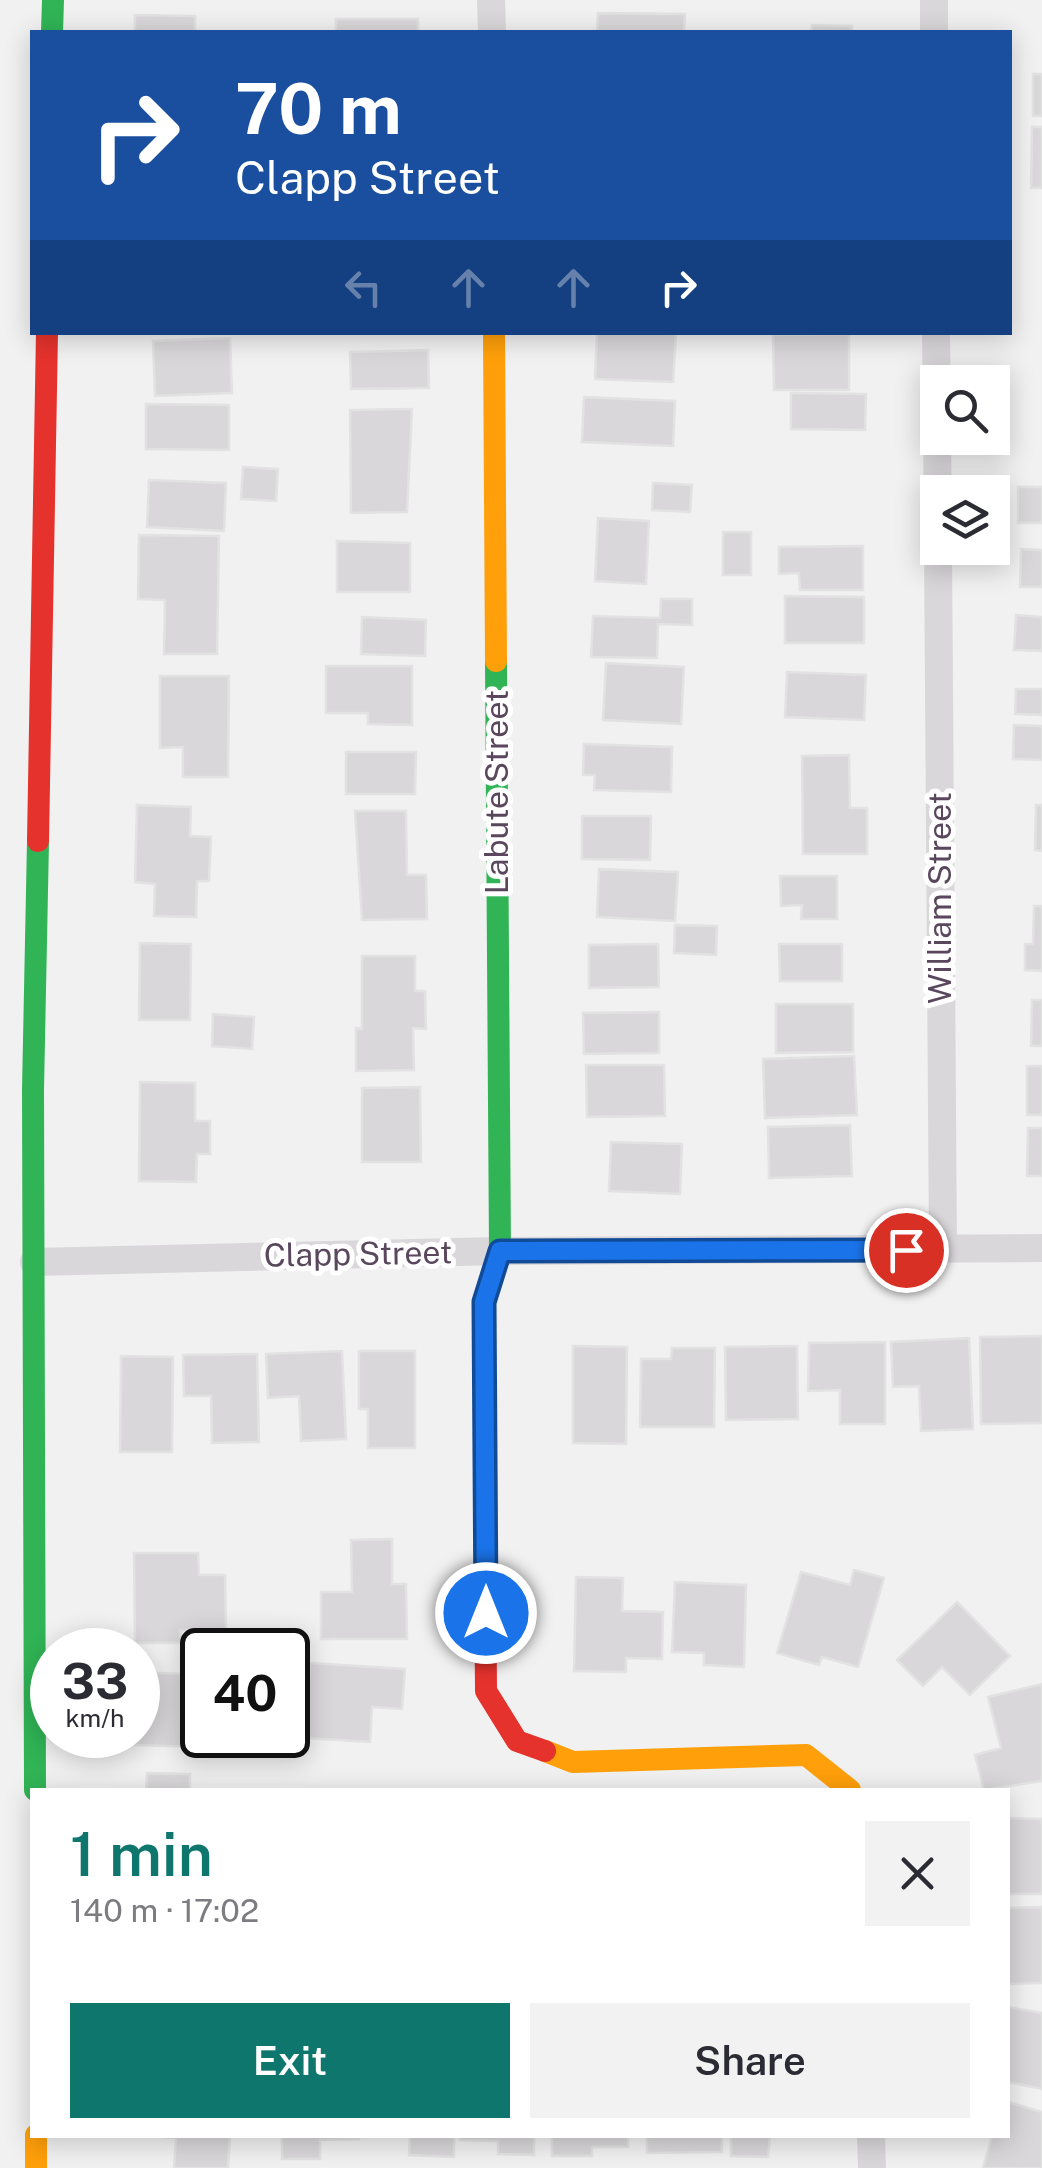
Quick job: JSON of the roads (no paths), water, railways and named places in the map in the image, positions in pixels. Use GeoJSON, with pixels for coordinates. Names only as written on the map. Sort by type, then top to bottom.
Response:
{"type":"FeatureCollection","features":[{"type":"Feature","properties":{"kind":"street"},"geometry":{"type":"LineString","coordinates":[[52,30],[53,0]]}},
{"type":"Feature","properties":{"kind":"street"},"geometry":{"type":"LineString","coordinates":[[492,0],[492,30]]}},
{"type":"Feature","properties":{"kind":"street"},"geometry":{"type":"LineString","coordinates":[[934,0],[934,30]]}},
{"type":"Feature","properties":{"kind":"street"},"geometry":{"type":"LineString","coordinates":[[35,1788],[34,1262],[47,335]]}},
{"type":"Feature","properties":{"kind":"street","name":"Labute Street"},"geometry":{"type":"LineString","coordinates":[[494,335],[500,1251],[484,1302],[486,1691],[517,1741],[572,1762],[806,1756],[847,1788]]}},
{"type":"Feature","properties":{"kind":"street"},"geometry":{"type":"LineString","coordinates":[[936,335],[937,475]]}},
{"type":"Feature","properties":{"kind":"street","name":"William Street"},"geometry":{"type":"LineString","coordinates":[[938,565],[943,1250]]}},
{"type":"Feature","properties":{"kind":"street","name":"Clapp Street"},"geometry":{"type":"LineString","coordinates":[[34,1262],[500,1251],[1042,1248]]}},
{"type":"Feature","properties":{"kind":"street"},"geometry":{"type":"LineString","coordinates":[[36,2138],[36,2168]]}},
{"type":"Feature","properties":{"kind":"street"},"geometry":{"type":"LineString","coordinates":[[871,2138],[872,2168]]}}]}
